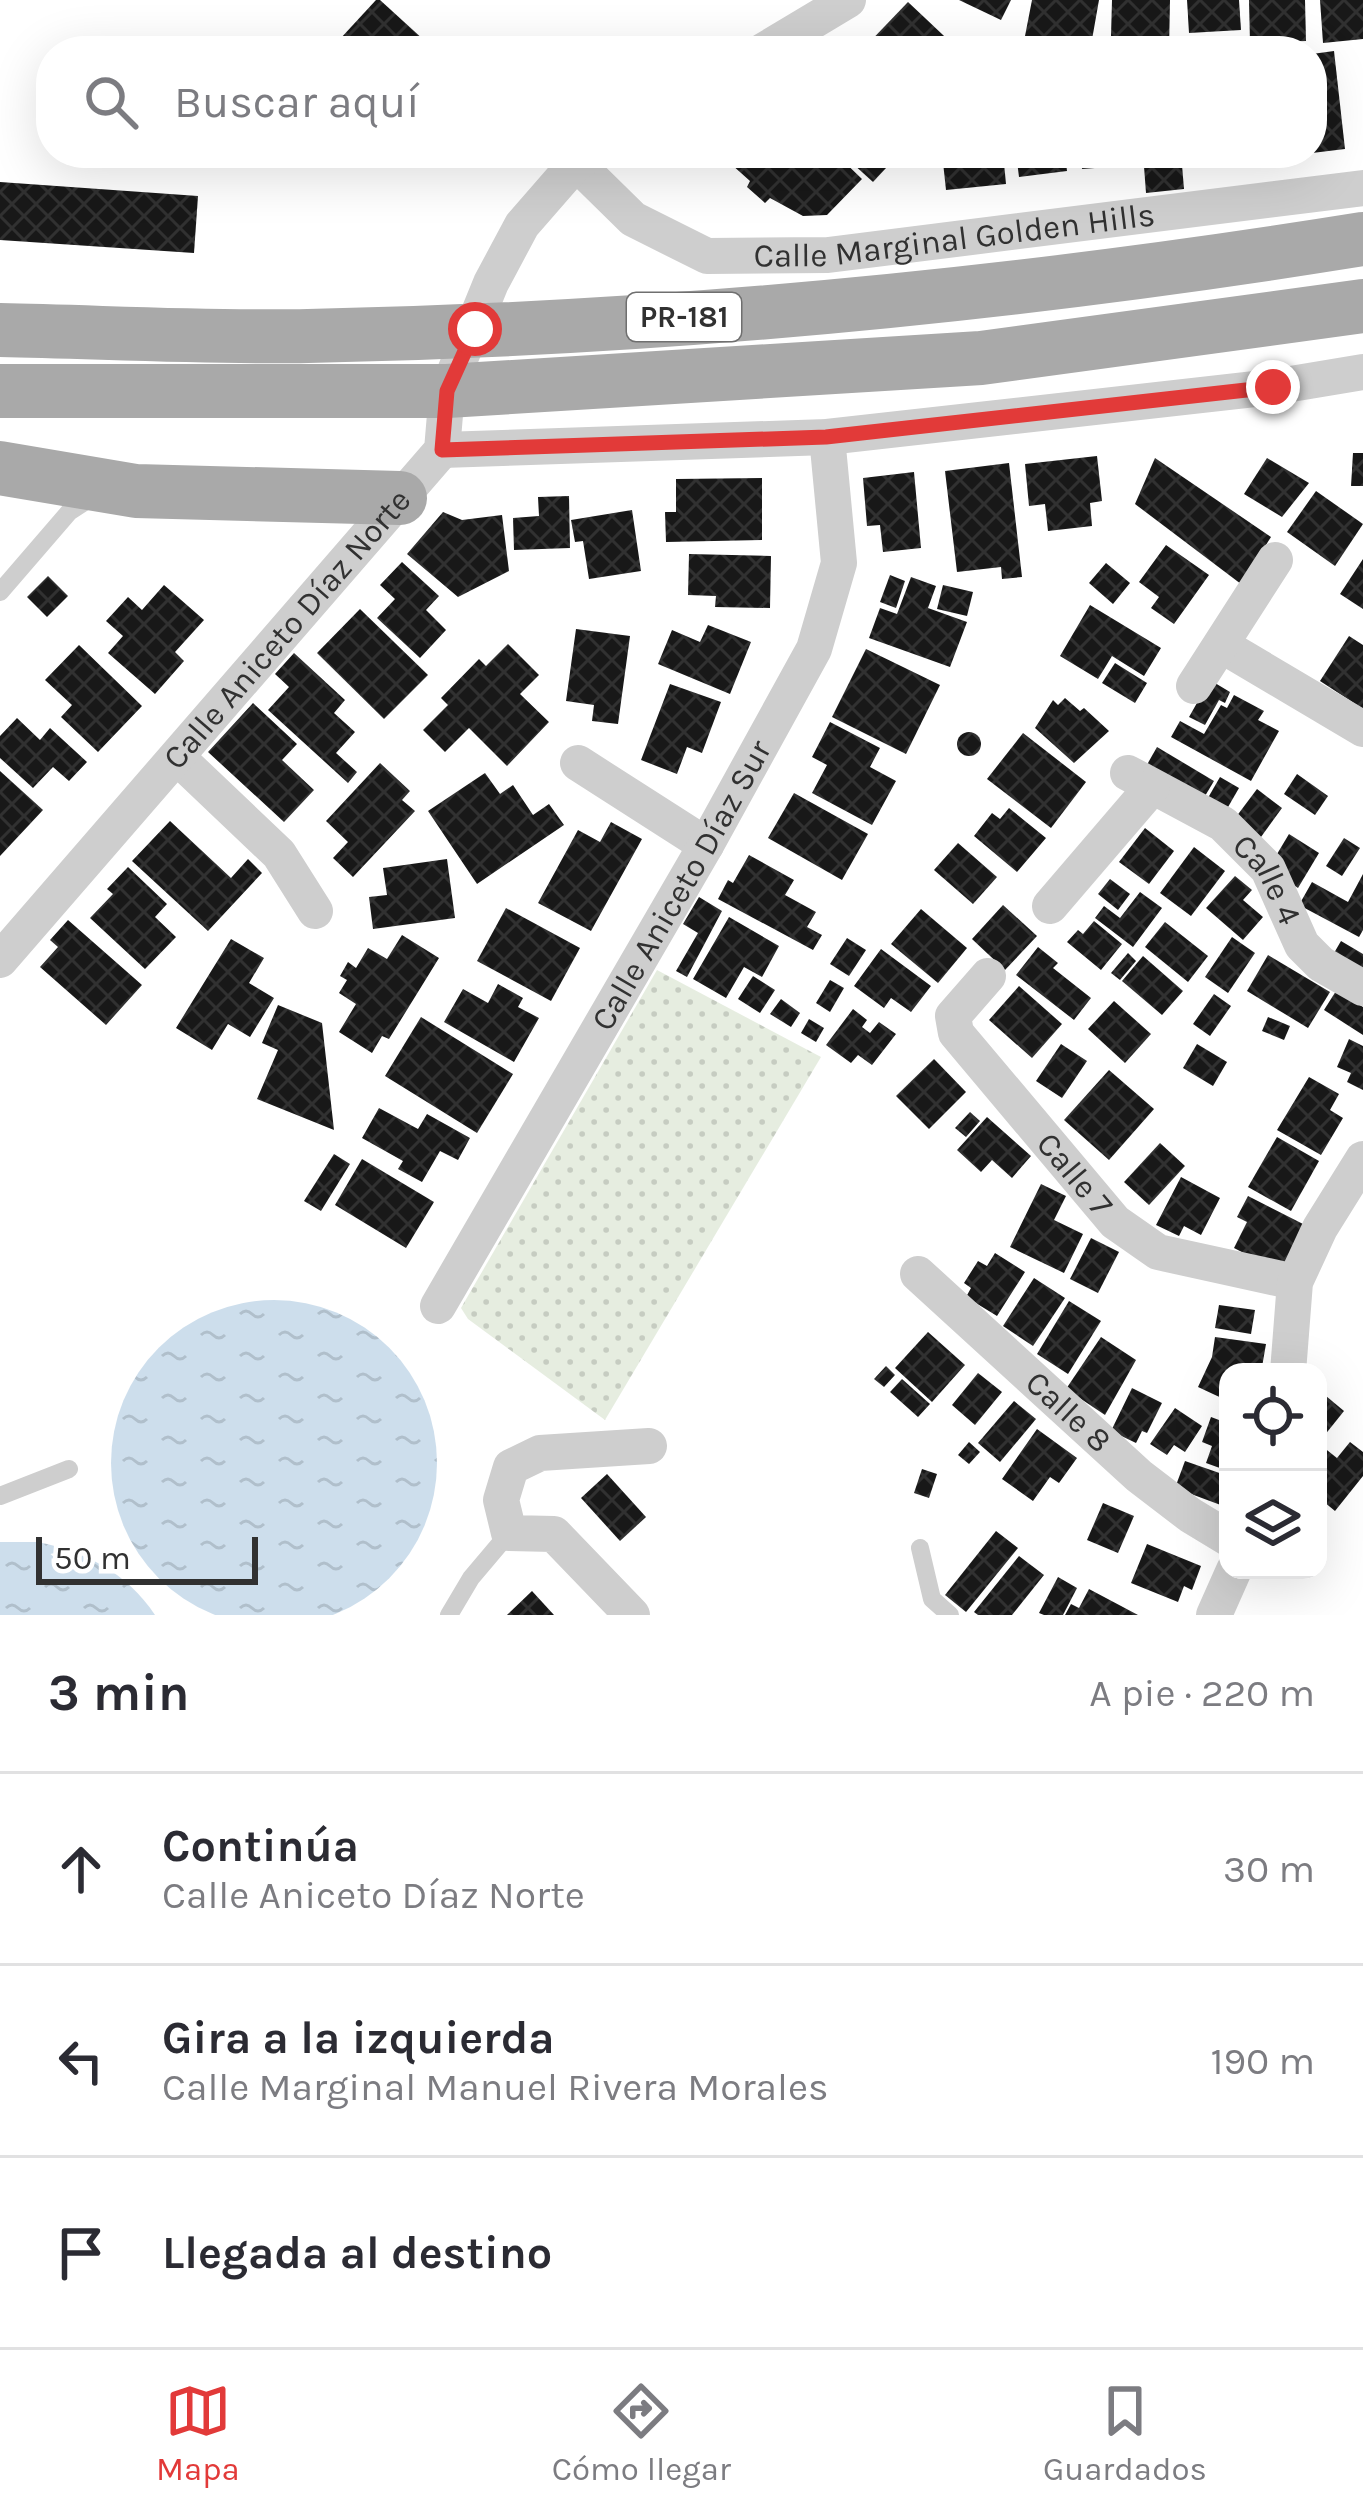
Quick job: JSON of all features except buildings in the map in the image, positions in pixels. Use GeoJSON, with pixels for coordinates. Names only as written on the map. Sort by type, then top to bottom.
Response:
{"type":"FeatureCollection","features":[{"type":"Feature","properties":{"kind":"main road","name":"PR-181"},"geometry":{"type":"LineString","coordinates":[[0,330],[305,336],[789,311],[1363,239]]}},
{"type":"Feature","properties":{"kind":"main road","name":"PR-181"},"geometry":{"type":"LineString","coordinates":[[0,391],[447,391],[981,358],[1363,306]]}},
{"type":"Feature","properties":{"kind":"main road"},"geometry":{"type":"LineString","coordinates":[[0,468],[108,487],[256,497],[400,498]]}},
{"type":"Feature","properties":{"kind":"street"},"geometry":{"type":"LineString","coordinates":[[788,36],[848,0]]}},
{"type":"Feature","properties":{"kind":"street"},"geometry":{"type":"LineString","coordinates":[[576,168],[522,225],[491,283],[447,391],[442,450],[826,437],[1273,387],[1363,372]]}},
{"type":"Feature","properties":{"kind":"street","name":"Calle Marginal Golden Hills"},"geometry":{"type":"LineString","coordinates":[[593,168],[633,219],[706,256],[828,255],[1363,188]]}},
{"type":"Feature","properties":{"kind":"street","name":"Calle Aniceto Díaz Sur"},"geometry":{"type":"LineString","coordinates":[[438,1306],[706,845],[814,649],[839,563],[826,437]]}},
{"type":"Feature","properties":{"kind":"street","name":"Calle Aniceto Díaz Norte"},"geometry":{"type":"LineString","coordinates":[[0,960],[442,450]]}},
{"type":"Feature","properties":{"kind":"street"},"geometry":{"type":"LineString","coordinates":[[1194,686],[1275,560]]}},
{"type":"Feature","properties":{"kind":"street"},"geometry":{"type":"LineString","coordinates":[[1223,646],[1363,729]]}},
{"type":"Feature","properties":{"kind":"street"},"geometry":{"type":"LineString","coordinates":[[178,758],[279,854],[315,910]]}},
{"type":"Feature","properties":{"kind":"street"},"geometry":{"type":"LineString","coordinates":[[578,763],[706,845]]}},
{"type":"Feature","properties":{"kind":"street","name":"Calle 4"},"geometry":{"type":"LineString","coordinates":[[1050,906],[1140,780],[1223,824],[1268,869],[1302,945],[1321,964],[1363,988]]}},
{"type":"Feature","properties":{"kind":"street","name":"Calle 7"},"geometry":{"type":"LineString","coordinates":[[988,976],[953,1016],[956,1033],[1114,1222],[1158,1252],[1295,1282]]}},
{"type":"Feature","properties":{"kind":"street"},"geometry":{"type":"LineString","coordinates":[[1289,1363],[1295,1282],[1320,1228],[1363,1159]]}},
{"type":"Feature","properties":{"kind":"street","name":"Calle 8"},"geometry":{"type":"LineString","coordinates":[[918,1274],[1139,1476],[1219,1533]]}},
{"type":"Feature","properties":{"kind":"street"},"geometry":{"type":"LineString","coordinates":[[632,1615],[554,1534],[509,1533],[501,1500],[512,1467],[540,1453],[649,1447]]}},
{"type":"Feature","properties":{"kind":"street"},"geometry":{"type":"LineString","coordinates":[[1214,1615],[1230,1579]]}},
{"type":"Feature","properties":{"kind":"lane"},"geometry":{"type":"LineString","coordinates":[[0,592],[69,512],[108,487]]}},
{"type":"Feature","properties":{"kind":"lane"},"geometry":{"type":"LineString","coordinates":[[0,560],[22,567]]}},
{"type":"Feature","properties":{"kind":"lane"},"geometry":{"type":"LineString","coordinates":[[0,1496],[69,1469]]}},
{"type":"Feature","properties":{"kind":"lane"},"geometry":{"type":"LineString","coordinates":[[449,1615],[509,1533]]}},
{"type":"Feature","properties":{"kind":"lane"},"geometry":{"type":"LineString","coordinates":[[920,1548],[932,1599],[950,1615]]}},
{"type":"Feature","properties":{"kind":"shaded area"},"geometry":{"type":"Polygon","coordinates":[[[657,970],[821,1057],[605,1420],[468,1319],[461,1308],[657,970]]]}},
{"type":"Feature","properties":{"kind":"water"},"geometry":{"type":"Polygon","coordinates":[[[242,1303],[306,1303],[364,1328],[409,1373],[434,1431],[434,1495],[409,1553],[364,1598],[330,1615],[218,1615],[184,1598],[139,1553],[114,1495],[114,1431],[139,1373],[184,1328],[242,1303]]]}},
{"type":"Feature","properties":{"kind":"water"},"geometry":{"type":"Polygon","coordinates":[[[0,1542],[38,1542],[104,1566],[132,1587],[155,1615],[0,1615],[0,1542]]]}},
{"type":"Feature","properties":{"kind":"route"},"geometry":{"type":"LineString","coordinates":[[475,329],[447,391],[442,450],[826,437],[1273,387]]}}]}
